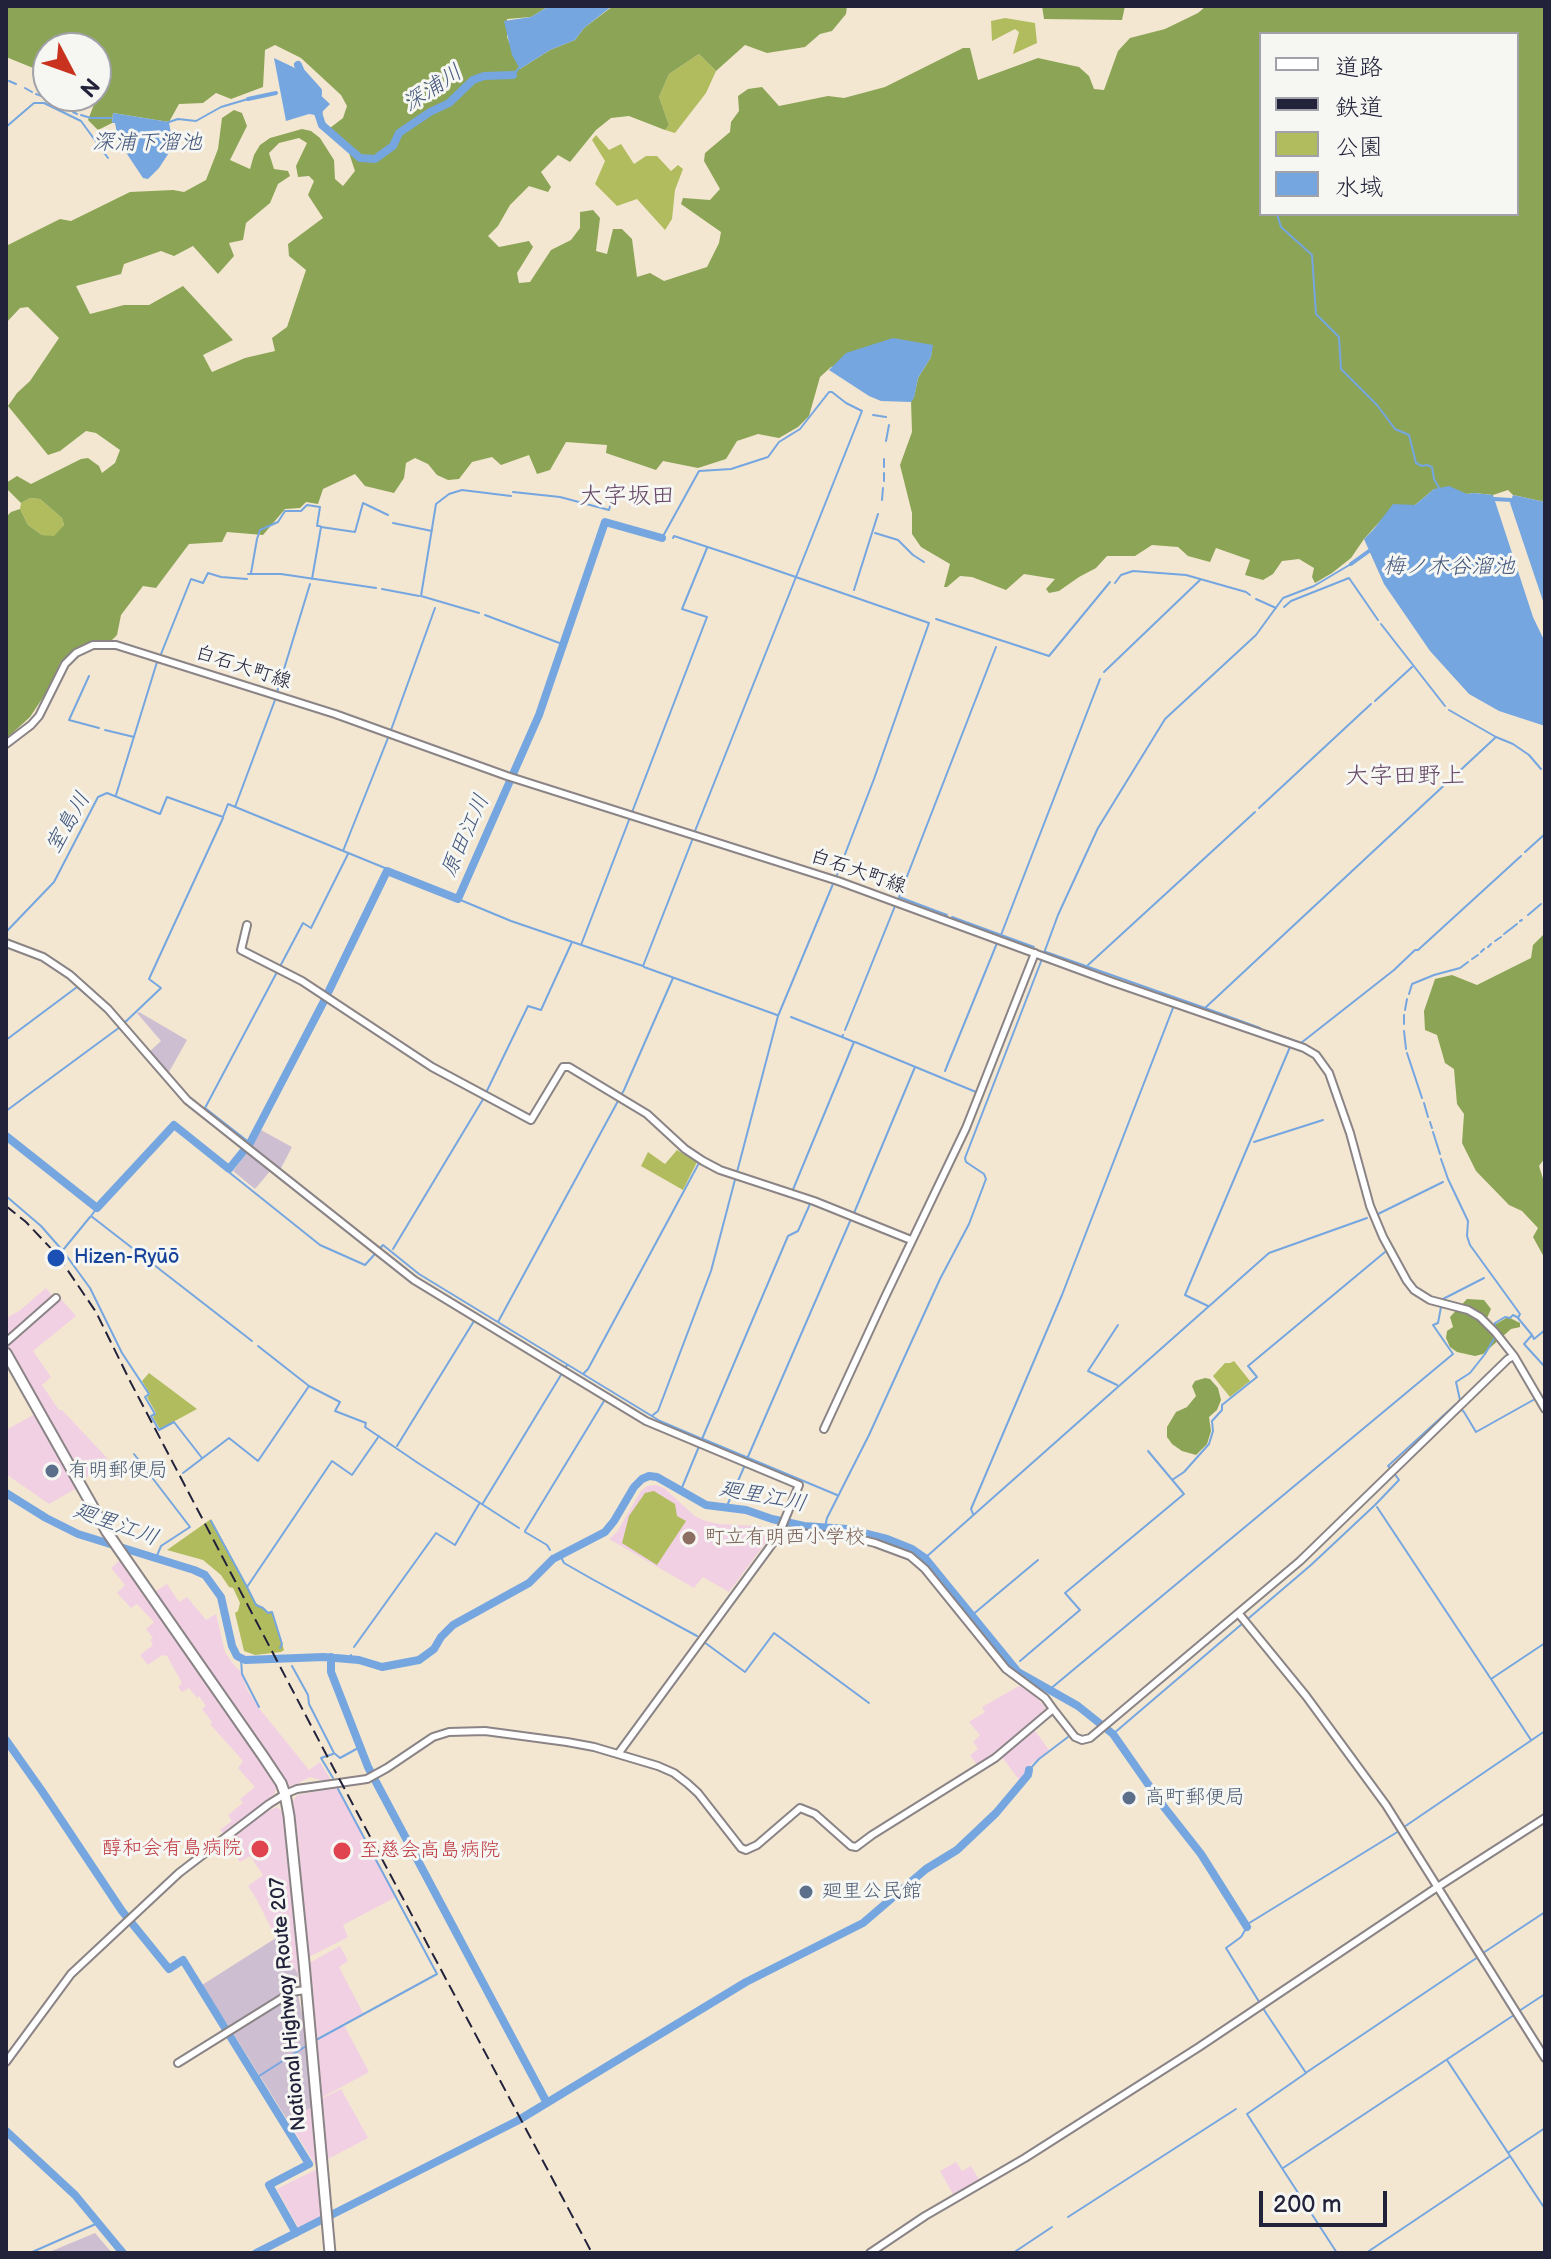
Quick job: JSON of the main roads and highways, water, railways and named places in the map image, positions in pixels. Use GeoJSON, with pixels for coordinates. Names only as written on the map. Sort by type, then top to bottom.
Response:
{"type":"FeatureCollection","features":[{"type":"Feature","properties":{"kind":"highway","name":"National Highway Route 207"},"geometry":{"type":"LineString","coordinates":[[6,1353],[107,1532],[263,1756],[285,1794],[330,2253]]}},
{"type":"Feature","properties":{"kind":"water"},"geometry":{"type":"Polygon","coordinates":[[[549,6],[612,6],[584,28],[575,40],[550,50],[520,69],[512,55],[504,21],[531,17],[549,6]]]}},
{"type":"Feature","properties":{"kind":"water"},"geometry":{"type":"Polygon","coordinates":[[[274,58],[295,68],[330,104],[323,111],[321,121],[309,114],[286,121],[274,58]]]}},
{"type":"Feature","properties":{"kind":"water","name":"深浦下溜池"},"geometry":{"type":"Polygon","coordinates":[[[113,113],[169,122],[176,142],[148,179],[143,178],[125,151],[115,123],[112,123],[113,113]]]}},
{"type":"Feature","properties":{"kind":"water"},"geometry":{"type":"Polygon","coordinates":[[[893,338],[933,345],[931,357],[918,378],[911,402],[881,401],[829,370],[846,353],[893,338]]]}},
{"type":"Feature","properties":{"kind":"water","name":"梅ノ木谷溜池"},"geometry":{"type":"Polygon","coordinates":[[[1449,486],[1467,494],[1493,495],[1533,617],[1545,642],[1545,726],[1499,711],[1469,694],[1430,651],[1384,584],[1364,539],[1393,504],[1415,505],[1434,489],[1449,486]]]}},
{"type":"Feature","properties":{"kind":"water"},"geometry":{"type":"Polygon","coordinates":[[[1513,495],[1545,502],[1545,607],[1510,503],[1513,495]]]}},
{"type":"Feature","properties":{"kind":"waterway","name":"深浦川"},"geometry":{"type":"LineString","coordinates":[[298,65],[318,91],[317,110],[322,125],[360,158],[375,159],[393,146],[399,133],[449,103],[473,80],[484,76],[513,75]]}},
{"type":"Feature","properties":{"kind":"waterway"},"geometry":{"type":"LineString","coordinates":[[513,75],[519,68]]}},
{"type":"Feature","properties":{"kind":"waterway"},"geometry":{"type":"LineString","coordinates":[[9,81],[16,84]]}},
{"type":"Feature","properties":{"kind":"waterway"},"geometry":{"type":"LineString","coordinates":[[25,88],[32,92]]}},
{"type":"Feature","properties":{"kind":"waterway"},"geometry":{"type":"LineString","coordinates":[[248,99],[276,93]]}},
{"type":"Feature","properties":{"kind":"waterway"},"geometry":{"type":"LineString","coordinates":[[169,122],[178,119],[196,121],[221,107],[248,99]]}},
{"type":"Feature","properties":{"kind":"waterway"},"geometry":{"type":"LineString","coordinates":[[6,127],[34,103],[44,103],[81,121],[108,158]]}},
{"type":"Feature","properties":{"kind":"waterway"},"geometry":{"type":"LineString","coordinates":[[73,112],[77,114]]}},
{"type":"Feature","properties":{"kind":"waterway"},"geometry":{"type":"LineString","coordinates":[[81,115],[111,118]]}},
{"type":"Feature","properties":{"kind":"waterway"},"geometry":{"type":"LineString","coordinates":[[1278,216],[1281,227],[1312,255],[1316,314],[1339,337],[1341,369],[1377,405],[1395,429],[1409,435],[1416,463],[1432,467],[1439,488]]}},
{"type":"Feature","properties":{"kind":"waterway"},"geometry":{"type":"LineString","coordinates":[[662,538],[699,471],[731,469],[768,457],[779,442],[800,429],[829,392],[862,411],[695,831]]}},
{"type":"Feature","properties":{"kind":"waterway"},"geometry":{"type":"LineString","coordinates":[[873,415],[886,417]]}},
{"type":"Feature","properties":{"kind":"waterway"},"geometry":{"type":"LineString","coordinates":[[886,441],[889,425]]}},
{"type":"Feature","properties":{"kind":"waterway"},"geometry":{"type":"LineString","coordinates":[[884,459],[884,467]]}},
{"type":"Feature","properties":{"kind":"waterway"},"geometry":{"type":"LineString","coordinates":[[884,473],[884,481]]}},
{"type":"Feature","properties":{"kind":"waterway"},"geometry":{"type":"LineString","coordinates":[[882,500],[883,488]]}},
{"type":"Feature","properties":{"kind":"waterway"},"geometry":{"type":"LineString","coordinates":[[479,613],[421,596],[436,504],[449,494],[462,490],[511,496]]}},
{"type":"Feature","properties":{"kind":"waterway"},"geometry":{"type":"LineString","coordinates":[[513,492],[560,497],[609,510],[613,495]]}},
{"type":"Feature","properties":{"kind":"waterway"},"geometry":{"type":"LineString","coordinates":[[1494,499],[1511,500]]}},
{"type":"Feature","properties":{"kind":"waterway"},"geometry":{"type":"LineString","coordinates":[[312,579],[321,527],[355,532],[363,503],[388,515]]}},
{"type":"Feature","properties":{"kind":"waterway"},"geometry":{"type":"LineString","coordinates":[[251,573],[260,530],[278,522],[285,511],[301,511],[307,505],[320,507],[317,526],[320,526]]}},
{"type":"Feature","properties":{"kind":"waterway"},"geometry":{"type":"LineString","coordinates":[[854,590],[878,514]]}},
{"type":"Feature","properties":{"kind":"waterway","name":"原田江川"},"geometry":{"type":"LineString","coordinates":[[6,1136],[97,1208],[174,1125],[229,1169],[250,1143],[387,871],[458,899],[539,715],[605,522],[662,538]]}},
{"type":"Feature","properties":{"kind":"waterway"},"geometry":{"type":"LineString","coordinates":[[393,523],[432,531]]}},
{"type":"Feature","properties":{"kind":"waterway"},"geometry":{"type":"LineString","coordinates":[[875,533],[898,540],[924,562]]}},
{"type":"Feature","properties":{"kind":"waterway"},"geometry":{"type":"LineString","coordinates":[[673,538],[735,556],[929,623],[837,875]]}},
{"type":"Feature","properties":{"kind":"waterway"},"geometry":{"type":"LineString","coordinates":[[581,945],[707,617],[682,609],[707,548]]}},
{"type":"Feature","properties":{"kind":"waterway"},"geometry":{"type":"LineString","coordinates":[[1351,564],[1369,551]]}},
{"type":"Feature","properties":{"kind":"waterway"},"geometry":{"type":"LineString","coordinates":[[1044,953],[1098,828],[1165,719],[1256,635],[1283,598],[1314,586],[1351,564]]}},
{"type":"Feature","properties":{"kind":"waterway"},"geometry":{"type":"LineString","coordinates":[[1115,583],[1121,575],[1133,571],[1186,575],[1250,595]]}},
{"type":"Feature","properties":{"kind":"waterway"},"geometry":{"type":"LineString","coordinates":[[161,654],[191,579],[203,583],[208,573],[247,579]]}},
{"type":"Feature","properties":{"kind":"waterway"},"geometry":{"type":"LineString","coordinates":[[248,574],[281,574],[376,588]]}},
{"type":"Feature","properties":{"kind":"waterway"},"geometry":{"type":"LineString","coordinates":[[1284,607],[1291,601],[1349,578],[1378,620]]}},
{"type":"Feature","properties":{"kind":"waterway"},"geometry":{"type":"LineString","coordinates":[[1104,672],[1200,580]]}},
{"type":"Feature","properties":{"kind":"waterway"},"geometry":{"type":"LineString","coordinates":[[936,619],[1049,656],[1110,582]]}},
{"type":"Feature","properties":{"kind":"waterway"},"geometry":{"type":"LineString","coordinates":[[277,692],[310,584]]}},
{"type":"Feature","properties":{"kind":"waterway"},"geometry":{"type":"LineString","coordinates":[[382,589],[419,596]]}},
{"type":"Feature","properties":{"kind":"waterway"},"geometry":{"type":"LineString","coordinates":[[1256,599],[1276,608]]}},
{"type":"Feature","properties":{"kind":"waterway"},"geometry":{"type":"LineString","coordinates":[[391,730],[435,608]]}},
{"type":"Feature","properties":{"kind":"waterway"},"geometry":{"type":"LineString","coordinates":[[485,615],[562,644]]}},
{"type":"Feature","properties":{"kind":"waterway"},"geometry":{"type":"LineString","coordinates":[[1381,624],[1445,706]]}},
{"type":"Feature","properties":{"kind":"waterway"},"geometry":{"type":"LineString","coordinates":[[947,915],[899,897],[996,647]]}},
{"type":"Feature","properties":{"kind":"waterway"},"geometry":{"type":"LineString","coordinates":[[116,795],[157,662]]}},
{"type":"Feature","properties":{"kind":"waterway"},"geometry":{"type":"LineString","coordinates":[[1375,701],[1412,667]]}},
{"type":"Feature","properties":{"kind":"waterway"},"geometry":{"type":"LineString","coordinates":[[89,676],[69,720],[99,728]]}},
{"type":"Feature","properties":{"kind":"waterway"},"geometry":{"type":"LineString","coordinates":[[1001,935],[1100,679]]}},
{"type":"Feature","properties":{"kind":"waterway"},"geometry":{"type":"LineString","coordinates":[[235,807],[275,700]]}},
{"type":"Feature","properties":{"kind":"waterway"},"geometry":{"type":"LineString","coordinates":[[1259,808],[1371,704]]}},
{"type":"Feature","properties":{"kind":"waterway"},"geometry":{"type":"LineString","coordinates":[[1449,710],[1496,737]]}},
{"type":"Feature","properties":{"kind":"waterway"},"geometry":{"type":"LineString","coordinates":[[105,730],[134,737]]}},
{"type":"Feature","properties":{"kind":"waterway"},"geometry":{"type":"LineString","coordinates":[[1046,952],[1205,1008],[1496,737],[1529,755],[1541,769]]}},
{"type":"Feature","properties":{"kind":"waterway"},"geometry":{"type":"LineString","coordinates":[[343,851],[388,738]]}},
{"type":"Feature","properties":{"kind":"waterway","name":"室島川"},"geometry":{"type":"LineString","coordinates":[[6,932],[54,882],[98,797],[107,793],[160,814],[167,797],[223,817],[228,804],[387,871]]}},
{"type":"Feature","properties":{"kind":"waterway"},"geometry":{"type":"LineString","coordinates":[[1088,965],[1255,812]]}},
{"type":"Feature","properties":{"kind":"waterway"},"geometry":{"type":"LineString","coordinates":[[6,1111],[120,1027],[161,988],[149,979],[223,818]]}},
{"type":"Feature","properties":{"kind":"waterway"},"geometry":{"type":"LineString","coordinates":[[1525,852],[1545,834]]}},
{"type":"Feature","properties":{"kind":"waterway"},"geometry":{"type":"LineString","coordinates":[[458,899],[511,921],[643,966],[693,838]]}},
{"type":"Feature","properties":{"kind":"waterway"},"geometry":{"type":"LineString","coordinates":[[250,1143],[205,1108],[303,923],[311,928],[348,854]]}},
{"type":"Feature","properties":{"kind":"waterway"},"geometry":{"type":"LineString","coordinates":[[1267,1031],[1301,1043],[1418,950],[1521,856]]}},
{"type":"Feature","properties":{"kind":"waterway"},"geometry":{"type":"LineString","coordinates":[[653,1415],[658,1411],[711,1271],[778,1016],[833,884]]}},
{"type":"Feature","properties":{"kind":"waterway"},"geometry":{"type":"LineString","coordinates":[[1528,915],[1541,904]]}},
{"type":"Feature","properties":{"kind":"waterway"},"geometry":{"type":"LineString","coordinates":[[845,1030],[895,906]]}},
{"type":"Feature","properties":{"kind":"waterway"},"geometry":{"type":"LineString","coordinates":[[952,917],[1034,947]]}},
{"type":"Feature","properties":{"kind":"waterway"},"geometry":{"type":"LineString","coordinates":[[1504,934],[1517,924]]}},
{"type":"Feature","properties":{"kind":"waterway"},"geometry":{"type":"LineString","coordinates":[[1495,941],[1501,937]]}},
{"type":"Feature","properties":{"kind":"waterway"},"geometry":{"type":"LineString","coordinates":[[393,1249],[482,1101],[528,1006],[541,1010],[572,942]]}},
{"type":"Feature","properties":{"kind":"waterway"},"geometry":{"type":"LineString","coordinates":[[945,1071],[997,943]]}},
{"type":"Feature","properties":{"kind":"waterway"},"geometry":{"type":"LineString","coordinates":[[1488,947],[1491,944]]}},
{"type":"Feature","properties":{"kind":"waterway"},"geometry":{"type":"LineString","coordinates":[[1481,952],[1484,949]]}},
{"type":"Feature","properties":{"kind":"waterway"},"geometry":{"type":"LineString","coordinates":[[1472,959],[1478,955]]}},
{"type":"Feature","properties":{"kind":"waterway"},"geometry":{"type":"LineString","coordinates":[[825,1527],[940,1279],[969,1224],[986,1179],[965,1158],[1042,959]]}},
{"type":"Feature","properties":{"kind":"waterway"},"geometry":{"type":"LineString","coordinates":[[1409,994],[1412,984],[1460,968],[1468,962]]}},
{"type":"Feature","properties":{"kind":"waterway"},"geometry":{"type":"LineString","coordinates":[[644,967],[777,1015]]}},
{"type":"Feature","properties":{"kind":"waterway"},"geometry":{"type":"LineString","coordinates":[[498,1322],[624,1090],[673,978]]}},
{"type":"Feature","properties":{"kind":"waterway"},"geometry":{"type":"LineString","coordinates":[[6,1040],[77,987],[88,996]]}},
{"type":"Feature","properties":{"kind":"waterway"},"geometry":{"type":"LineString","coordinates":[[1405,1010],[1407,999]]}},
{"type":"Feature","properties":{"kind":"waterway"},"geometry":{"type":"LineString","coordinates":[[973,1514],[971,1509],[1062,1295],[1173,1008]]}},
{"type":"Feature","properties":{"kind":"waterway"},"geometry":{"type":"LineString","coordinates":[[1205,1008],[1260,1028]]}},
{"type":"Feature","properties":{"kind":"waterway"},"geometry":{"type":"LineString","coordinates":[[1404,1015],[1404,1024]]}},
{"type":"Feature","properties":{"kind":"waterway"},"geometry":{"type":"LineString","coordinates":[[791,1017],[842,1037]]}},
{"type":"Feature","properties":{"kind":"waterway"},"geometry":{"type":"LineString","coordinates":[[1404,1031],[1406,1049]]}},
{"type":"Feature","properties":{"kind":"waterway"},"geometry":{"type":"LineString","coordinates":[[792,1192],[854,1042],[843,1035]]}},
{"type":"Feature","properties":{"kind":"waterway"},"geometry":{"type":"LineString","coordinates":[[855,1042],[976,1092]]}},
{"type":"Feature","properties":{"kind":"waterway"},"geometry":{"type":"LineString","coordinates":[[1208,1306],[1185,1295],[1290,1047]]}},
{"type":"Feature","properties":{"kind":"waterway"},"geometry":{"type":"LineString","coordinates":[[1407,1053],[1422,1098]]}},
{"type":"Feature","properties":{"kind":"waterway"},"geometry":{"type":"LineString","coordinates":[[854,1213],[915,1067]]}},
{"type":"Feature","properties":{"kind":"waterway"},"geometry":{"type":"LineString","coordinates":[[1424,1103],[1428,1117]]}},
{"type":"Feature","properties":{"kind":"waterway"},"geometry":{"type":"LineString","coordinates":[[1254,1142],[1323,1120]]}},
{"type":"Feature","properties":{"kind":"waterway"},"geometry":{"type":"LineString","coordinates":[[1430,1122],[1432,1128]]}},
{"type":"Feature","properties":{"kind":"waterway"},"geometry":{"type":"LineString","coordinates":[[1433,1132],[1440,1154]]}},
{"type":"Feature","properties":{"kind":"waterway"},"geometry":{"type":"LineString","coordinates":[[1441,1159],[1468,1221],[1470,1245],[1532,1335]]}},
{"type":"Feature","properties":{"kind":"waterway"},"geometry":{"type":"LineString","coordinates":[[584,1373],[699,1163]]}},
{"type":"Feature","properties":{"kind":"waterway"},"geometry":{"type":"LineString","coordinates":[[229,1169],[230,1173],[320,1245],[365,1265],[383,1245],[419,1274],[660,1421],[702,1439],[788,1236],[798,1231],[810,1204],[796,1198]]}},
{"type":"Feature","properties":{"kind":"waterway"},"geometry":{"type":"LineString","coordinates":[[1378,1214],[1443,1182]]}},
{"type":"Feature","properties":{"kind":"waterway"},"geometry":{"type":"LineString","coordinates":[[6,1196],[41,1226],[90,1288],[122,1353],[149,1394],[145,1397],[155,1414],[151,1416],[159,1430],[174,1422],[202,1458]]}},
{"type":"Feature","properties":{"kind":"waterway"},"geometry":{"type":"LineString","coordinates":[[97,1208],[91,1216],[252,1341]]}},
{"type":"Feature","properties":{"kind":"waterway"},"geometry":{"type":"LineString","coordinates":[[63,1250],[90,1217]]}},
{"type":"Feature","properties":{"kind":"waterway"},"geometry":{"type":"LineString","coordinates":[[925,1558],[1269,1253],[1367,1218]]}},
{"type":"Feature","properties":{"kind":"waterway"},"geometry":{"type":"LineString","coordinates":[[747,1459],[851,1219]]}},
{"type":"Feature","properties":{"kind":"waterway"},"geometry":{"type":"LineString","coordinates":[[1172,1480],[1184,1472],[1209,1444],[1212,1421],[1222,1410],[1222,1405],[1257,1377],[1248,1366],[1385,1252]]}},
{"type":"Feature","properties":{"kind":"waterway"},"geometry":{"type":"LineString","coordinates":[[1443,1299],[1484,1278]]}},
{"type":"Feature","properties":{"kind":"waterway"},"geometry":{"type":"LineString","coordinates":[[1049,1690],[1453,1354],[1433,1325],[1438,1323],[1441,1307]]}},
{"type":"Feature","properties":{"kind":"waterway"},"geometry":{"type":"LineString","coordinates":[[1495,1327],[1495,1323],[1505,1317],[1517,1317]]}},
{"type":"Feature","properties":{"kind":"waterway"},"geometry":{"type":"LineString","coordinates":[[397,1446],[474,1321]]}},
{"type":"Feature","properties":{"kind":"waterway"},"geometry":{"type":"LineString","coordinates":[[1117,1385],[1088,1371],[1118,1325]]}},
{"type":"Feature","properties":{"kind":"waterway"},"geometry":{"type":"LineString","coordinates":[[1545,1330],[1534,1339],[1532,1335],[1524,1344],[1545,1367]]}},
{"type":"Feature","properties":{"kind":"waterway"},"geometry":{"type":"LineString","coordinates":[[1458,1402],[1456,1382],[1470,1373],[1495,1337]]}},
{"type":"Feature","properties":{"kind":"waterway"},"geometry":{"type":"LineString","coordinates":[[258,1346],[309,1386],[340,1402],[335,1411],[366,1423],[365,1427],[519,1528]]}},
{"type":"Feature","properties":{"kind":"waterway"},"geometry":{"type":"LineString","coordinates":[[483,1503],[567,1365]]}},
{"type":"Feature","properties":{"kind":"waterway"},"geometry":{"type":"LineString","coordinates":[[183,1473],[229,1438],[258,1461],[309,1386]]}},
{"type":"Feature","properties":{"kind":"waterway"},"geometry":{"type":"LineString","coordinates":[[1390,1468],[1388,1466],[1456,1404],[1476,1432],[1535,1399]]}},
{"type":"Feature","properties":{"kind":"waterway"},"geometry":{"type":"LineString","coordinates":[[525,1531],[604,1401]]}},
{"type":"Feature","properties":{"kind":"waterway"},"geometry":{"type":"LineString","coordinates":[[280,1648],[282,1644],[272,1612],[268,1613],[256,1605],[247,1587],[332,1461],[352,1475],[379,1436]]}},
{"type":"Feature","properties":{"kind":"waterway"},"geometry":{"type":"LineString","coordinates":[[703,1439],[837,1495]]}},
{"type":"Feature","properties":{"kind":"waterway"},"geometry":{"type":"LineString","coordinates":[[681,1490],[700,1444]]}},
{"type":"Feature","properties":{"kind":"waterway"},"geometry":{"type":"LineString","coordinates":[[1020,1661],[1080,1610],[1065,1593],[1184,1494],[1148,1451]]}},
{"type":"Feature","properties":{"kind":"waterway"},"geometry":{"type":"LineString","coordinates":[[134,1454],[190,1527],[161,1546],[156,1558]]}},
{"type":"Feature","properties":{"kind":"waterway"},"geometry":{"type":"LineString","coordinates":[[726,1508],[745,1465]]}},
{"type":"Feature","properties":{"kind":"waterway"},"geometry":{"type":"LineString","coordinates":[[1113,1734],[1311,1565],[1399,1480],[1394,1473]]}},
{"type":"Feature","properties":{"kind":"waterway","name":"廻里江川"},"geometry":{"type":"LineString","coordinates":[[6,1493],[78,1534],[205,1575],[221,1597],[232,1646],[237,1656],[245,1660],[324,1657],[359,1660],[382,1667],[419,1660],[434,1649],[453,1625],[529,1583],[553,1559],[605,1532],[634,1487],[649,1476],[657,1477],[706,1505],[746,1510],[804,1526],[847,1529],[887,1539],[925,1558],[1018,1672],[1078,1706],[1113,1734],[1201,1854],[1247,1927]]}},
{"type":"Feature","properties":{"kind":"waterway"},"geometry":{"type":"LineString","coordinates":[[354,1647],[436,1533],[455,1545],[479,1504]]}},
{"type":"Feature","properties":{"kind":"waterway"},"geometry":{"type":"LineString","coordinates":[[1377,1507],[1491,1679]]}},
{"type":"Feature","properties":{"kind":"waterway"},"geometry":{"type":"LineString","coordinates":[[211,1521],[247,1587]]}},
{"type":"Feature","properties":{"kind":"waterway"},"geometry":{"type":"LineString","coordinates":[[525,1532],[550,1550]]}},
{"type":"Feature","properties":{"kind":"waterway"},"geometry":{"type":"LineString","coordinates":[[560,1555],[564,1563],[697,1636]]}},
{"type":"Feature","properties":{"kind":"waterway"},"geometry":{"type":"LineString","coordinates":[[971,1616],[1038,1560]]}},
{"type":"Feature","properties":{"kind":"waterway"},"geometry":{"type":"LineString","coordinates":[[704,1642],[745,1672],[774,1633],[869,1703]]}},
{"type":"Feature","properties":{"kind":"waterway"},"geometry":{"type":"LineString","coordinates":[[1531,1740],[1491,1679],[1545,1643]]}},
{"type":"Feature","properties":{"kind":"waterway","name":"廻里江川"},"geometry":{"type":"LineString","coordinates":[[351,1655],[352,1659]]}},
{"type":"Feature","properties":{"kind":"waterway"},"geometry":{"type":"LineString","coordinates":[[331,1657],[331,1672],[368,1767],[547,2103]]}},
{"type":"Feature","properties":{"kind":"waterway"},"geometry":{"type":"LineString","coordinates":[[241,1659],[242,1674],[259,1707]]}},
{"type":"Feature","properties":{"kind":"waterway"},"geometry":{"type":"LineString","coordinates":[[292,1666],[334,1753],[340,1758],[360,1747]]}},
{"type":"Feature","properties":{"kind":"waterway"},"geometry":{"type":"LineString","coordinates":[[1404,1827],[1545,1731]]}},
{"type":"Feature","properties":{"kind":"waterway"},"geometry":{"type":"LineString","coordinates":[[1029,1770],[1068,1737]]}},
{"type":"Feature","properties":{"kind":"waterway"},"geometry":{"type":"LineString","coordinates":[[6,1740],[122,1911],[169,1969],[183,1960],[309,2164],[269,2185],[296,2233]]}},
{"type":"Feature","properties":{"kind":"waterway"},"geometry":{"type":"LineString","coordinates":[[333,1754],[321,1758],[333,1778]]}},
{"type":"Feature","properties":{"kind":"waterway"},"geometry":{"type":"LineString","coordinates":[[256,2253],[517,2121],[746,1982],[863,1923],[926,1869],[957,1850],[996,1813],[1029,1770]]}},
{"type":"Feature","properties":{"kind":"waterway"},"geometry":{"type":"LineString","coordinates":[[316,2040],[437,1974],[338,1789]]}},
{"type":"Feature","properties":{"kind":"waterway"},"geometry":{"type":"LineString","coordinates":[[1246,1925],[1399,1831]]}},
{"type":"Feature","properties":{"kind":"waterway"},"geometry":{"type":"LineString","coordinates":[[1483,1953],[1545,1912]]}},
{"type":"Feature","properties":{"kind":"waterway"},"geometry":{"type":"LineString","coordinates":[[1247,1927],[1241,1937],[1226,1948],[1306,2073],[1247,2114],[1337,2253]]}},
{"type":"Feature","properties":{"kind":"waterway"},"geometry":{"type":"LineString","coordinates":[[1307,2072],[1478,1957]]}},
{"type":"Feature","properties":{"kind":"waterway"},"geometry":{"type":"LineString","coordinates":[[1519,2011],[1545,1994]]}},
{"type":"Feature","properties":{"kind":"waterway"},"geometry":{"type":"LineString","coordinates":[[1283,2168],[1514,2015]]}},
{"type":"Feature","properties":{"kind":"waterway"},"geometry":{"type":"LineString","coordinates":[[256,2078],[306,2046]]}},
{"type":"Feature","properties":{"kind":"waterway"},"geometry":{"type":"LineString","coordinates":[[1447,2060],[1545,2209]]}},
{"type":"Feature","properties":{"kind":"waterway"},"geometry":{"type":"LineString","coordinates":[[1068,2217],[1236,2109]]}},
{"type":"Feature","properties":{"kind":"waterway"},"geometry":{"type":"LineString","coordinates":[[1509,2152],[1545,2128]]}},
{"type":"Feature","properties":{"kind":"waterway"},"geometry":{"type":"LineString","coordinates":[[6,2131],[75,2195],[123,2253]]}},
{"type":"Feature","properties":{"kind":"waterway"},"geometry":{"type":"LineString","coordinates":[[1366,2253],[1509,2157]]}},
{"type":"Feature","properties":{"kind":"waterway"},"geometry":{"type":"LineString","coordinates":[[30,2253],[98,2223]]}},
{"type":"Feature","properties":{"kind":"waterway"},"geometry":{"type":"LineString","coordinates":[[1013,2253],[1052,2227]]}},
{"type":"Feature","properties":{"kind":"railway"},"geometry":{"type":"LineString","coordinates":[[6,1206],[58,1256],[96,1312],[326,1754],[592,2253]]}},
{"type":"Feature","properties":{"kind":"place","name":"Hizen-Ryūō"},"geometry":{"type":"Point","coordinates":[56,1258]}},
{"type":"Feature","properties":{"kind":"place","name":"有明郵便局"},"geometry":{"type":"Point","coordinates":[52,1471]}},
{"type":"Feature","properties":{"kind":"place","name":"町立有明西小学校"},"geometry":{"type":"Point","coordinates":[689,1538]}},
{"type":"Feature","properties":{"kind":"place","name":"高町郵便局"},"geometry":{"type":"Point","coordinates":[1129,1798]}},
{"type":"Feature","properties":{"kind":"place","name":"醇和会有島病院"},"geometry":{"type":"Point","coordinates":[260,1849]}},
{"type":"Feature","properties":{"kind":"place","name":"至慈会高島病院"},"geometry":{"type":"Point","coordinates":[342,1851]}},
{"type":"Feature","properties":{"kind":"place","name":"廻里公民館"},"geometry":{"type":"Point","coordinates":[806,1892]}},
{"type":"Feature","properties":{"kind":"district","name":"大字坂田"},"geometry":{"type":"Point","coordinates":[627,497]}},
{"type":"Feature","properties":{"kind":"district","name":"大字田野上"},"geometry":{"type":"Point","coordinates":[1405,777]}}]}
